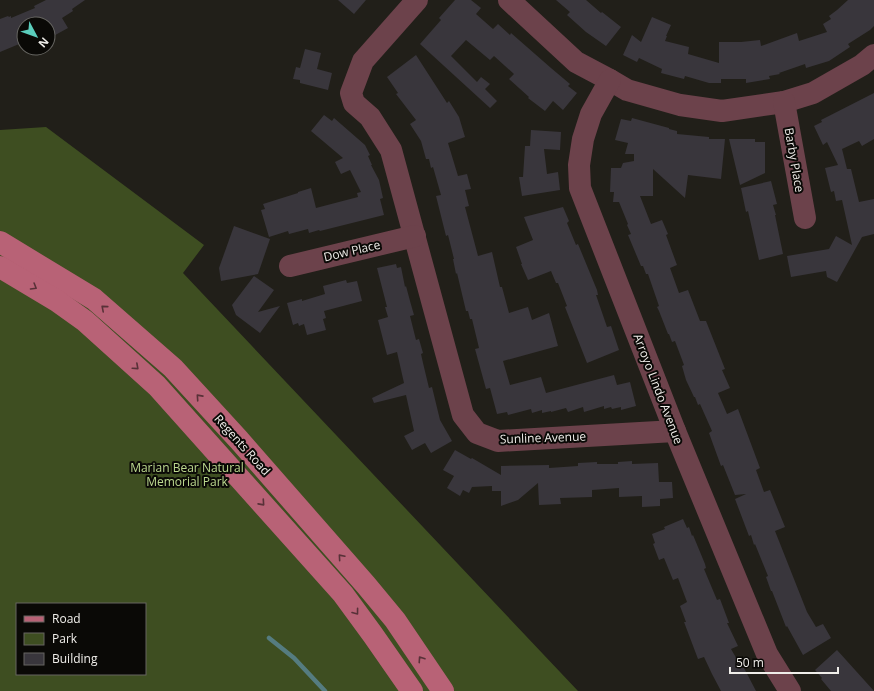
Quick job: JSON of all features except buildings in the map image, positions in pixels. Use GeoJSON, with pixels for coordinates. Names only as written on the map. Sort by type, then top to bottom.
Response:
{"type":"FeatureCollection","features":[{"type":"Feature","properties":{"kind":"main road","name":"Regents Road"},"geometry":{"type":"LineString","coordinates":[[0,242],[94,299],[173,368],[239,440],[366,584],[395,620],[443,691]]}},
{"type":"Feature","properties":{"kind":"main road","name":"Regents Road"},"geometry":{"type":"LineString","coordinates":[[0,267],[57,301],[85,320],[157,386],[343,594],[412,691]]}},
{"type":"Feature","properties":{"kind":"street","name":"Sunline Avenue"},"geometry":{"type":"LineString","coordinates":[[418,0],[363,61],[351,93],[354,104],[370,117],[391,150],[463,415],[477,433],[498,441],[675,431]]}},
{"type":"Feature","properties":{"kind":"street"},"geometry":{"type":"LineString","coordinates":[[517,2],[576,62],[627,90],[680,105],[722,111],[784,102],[813,92],[862,66],[874,55]]}},
{"type":"Feature","properties":{"kind":"street","name":"Arroyo Lindo Avenue"},"geometry":{"type":"LineString","coordinates":[[610,80],[591,114],[583,139],[579,165],[580,188],[675,431],[767,654],[790,691]]}},
{"type":"Feature","properties":{"kind":"street","name":"Barby Place"},"geometry":{"type":"LineString","coordinates":[[784,102],[805,218]]}},
{"type":"Feature","properties":{"kind":"street","name":"Dow Place"},"geometry":{"type":"LineString","coordinates":[[290,266],[415,236]]}},
{"type":"Feature","properties":{"kind":"green space","name":"Marian Bear Natural Memorial Park"},"geometry":{"type":"Polygon","coordinates":[[[46,127],[204,245],[183,273],[578,691],[0,691],[0,130],[46,127]]]}},
{"type":"Feature","properties":{"kind":"waterway"},"geometry":{"type":"LineString","coordinates":[[269,638],[294,658],[325,691]]}}]}
